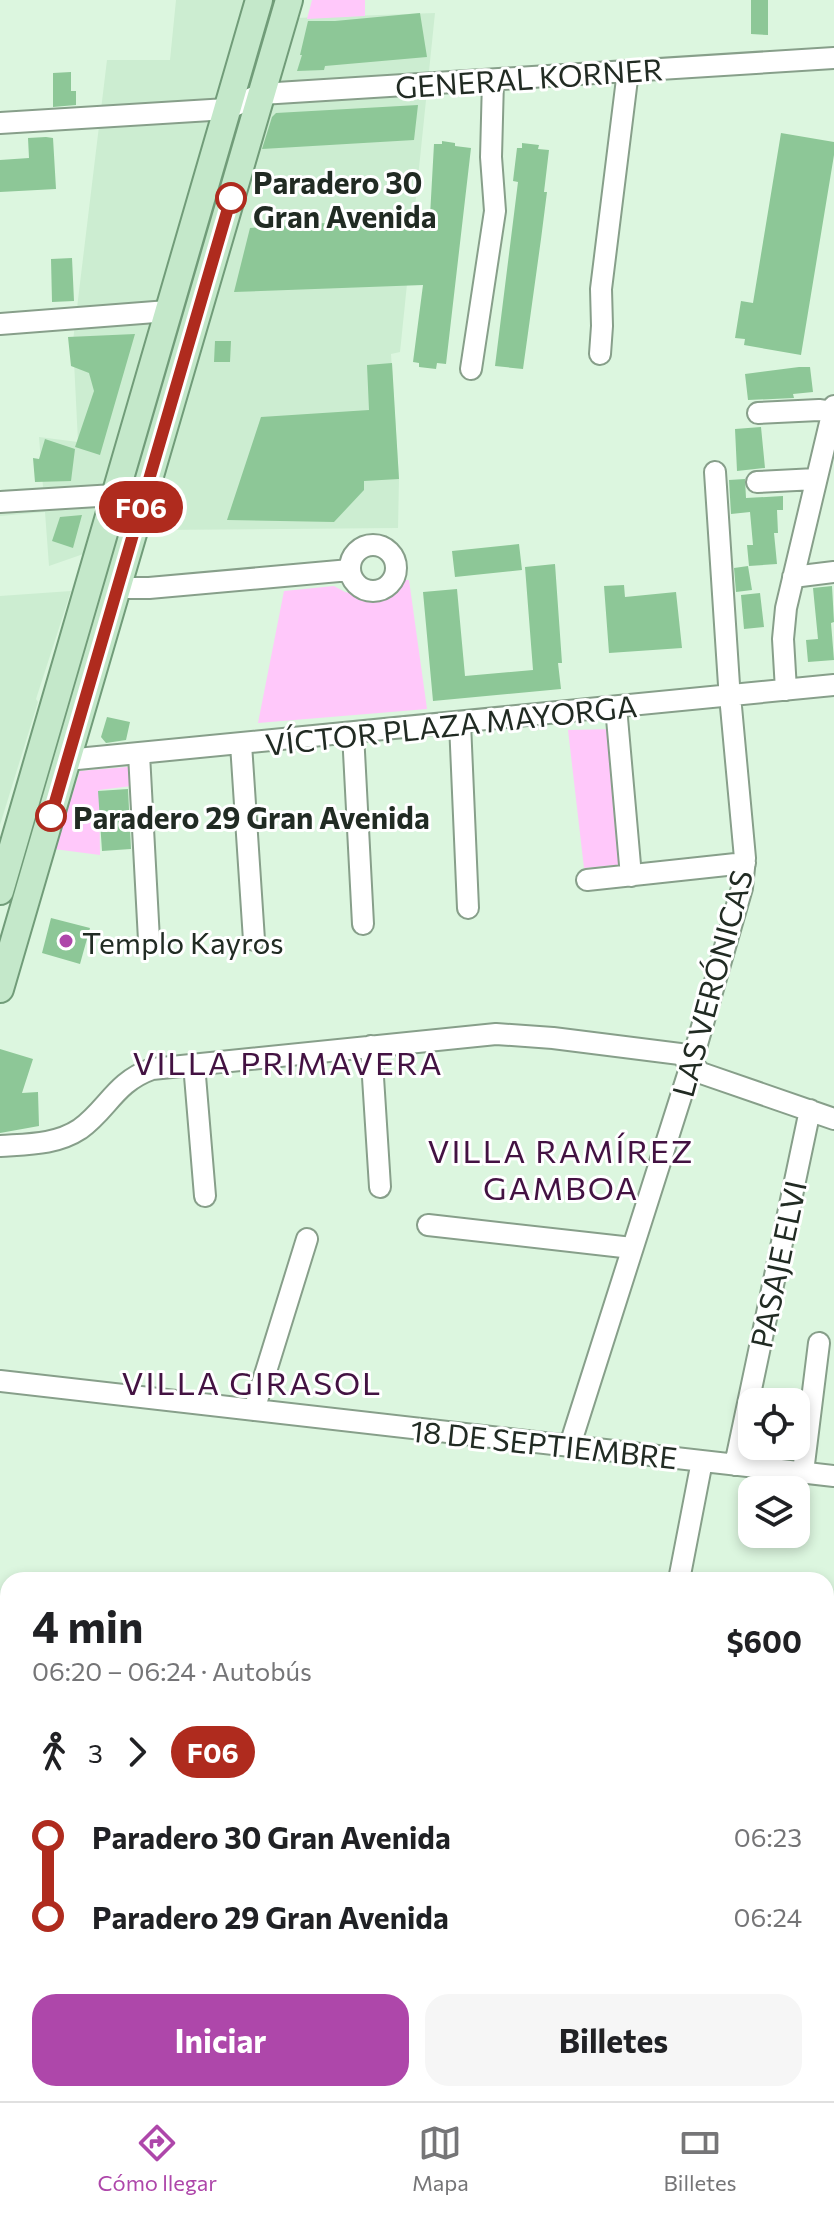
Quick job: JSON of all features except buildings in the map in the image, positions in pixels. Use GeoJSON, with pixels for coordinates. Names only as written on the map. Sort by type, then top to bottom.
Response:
{"type":"FeatureCollection","features":[{"type":"Feature","properties":{"kind":"main road"},"geometry":{"type":"LineString","coordinates":[[0,891],[259,0]]}},
{"type":"Feature","properties":{"kind":"main road"},"geometry":{"type":"LineString","coordinates":[[0,989],[289,0]]}},
{"type":"Feature","properties":{"kind":"main road"},"geometry":{"type":"LineString","coordinates":[[114,495],[127,504],[137,521]]}},
{"type":"Feature","properties":{"kind":"main road"},"geometry":{"type":"LineString","coordinates":[[47,729],[54,745],[67,760]]}},
{"type":"Feature","properties":{"kind":"street","name":"GENERAL KORNER"},"geometry":{"type":"LineString","coordinates":[[227,109],[261,94],[834,58]]}},
{"type":"Feature","properties":{"kind":"street"},"geometry":{"type":"LineString","coordinates":[[600,354],[601,289],[628,71]]}},
{"type":"Feature","properties":{"kind":"street"},"geometry":{"type":"LineString","coordinates":[[471,369],[495,211],[491,157],[493,80]]}},
{"type":"Feature","properties":{"kind":"street"},"geometry":{"type":"LineString","coordinates":[[0,123],[227,109]]}},
{"type":"Feature","properties":{"kind":"street"},"geometry":{"type":"LineString","coordinates":[[0,324],[168,311]]}},
{"type":"Feature","properties":{"kind":"street"},"geometry":{"type":"LineString","coordinates":[[758,413],[834,410],[786,608],[783,639],[786,690]]}},
{"type":"Feature","properties":{"kind":"street","name":"LAS VERÓNICAS"},"geometry":{"type":"LineString","coordinates":[[570,1445],[691,1065],[742,888],[745,863],[715,472]]}},
{"type":"Feature","properties":{"kind":"street"},"geometry":{"type":"LineString","coordinates":[[757,482],[816,479]]}},
{"type":"Feature","properties":{"kind":"street"},"geometry":{"type":"LineString","coordinates":[[0,502],[114,495]]}},
{"type":"Feature","properties":{"kind":"street"},"geometry":{"type":"LineString","coordinates":[[117,588],[149,588],[350,570]]}},
{"type":"Feature","properties":{"kind":"street"},"geometry":{"type":"LineString","coordinates":[[793,577],[834,572]]}},
{"type":"Feature","properties":{"kind":"street","name":"VÍCTOR PLAZA MAYORGA"},"geometry":{"type":"LineString","coordinates":[[67,760],[834,685]]}},
{"type":"Feature","properties":{"kind":"street"},"geometry":{"type":"LineString","coordinates":[[616,707],[631,876]]}},
{"type":"Feature","properties":{"kind":"street"},"geometry":{"type":"LineString","coordinates":[[460,723],[468,908]]}},
{"type":"Feature","properties":{"kind":"street"},"geometry":{"type":"LineString","coordinates":[[353,733],[363,924]]}},
{"type":"Feature","properties":{"kind":"street"},"geometry":{"type":"LineString","coordinates":[[241,744],[254,940]]}},
{"type":"Feature","properties":{"kind":"street"},"geometry":{"type":"LineString","coordinates":[[139,754],[149,940]]}},
{"type":"Feature","properties":{"kind":"street"},"geometry":{"type":"LineString","coordinates":[[587,880],[745,863]]}},
{"type":"Feature","properties":{"kind":"street"},"geometry":{"type":"LineString","coordinates":[[0,1146],[48,1141],[68,1135],[88,1123],[118,1089],[140,1073],[152,1069],[476,1035],[524,1035],[680,1054],[701,1073],[834,1119]]}},
{"type":"Feature","properties":{"kind":"street"},"geometry":{"type":"LineString","coordinates":[[371,1046],[380,1187]]}},
{"type":"Feature","properties":{"kind":"street"},"geometry":{"type":"LineString","coordinates":[[194,1064],[205,1196]]}},
{"type":"Feature","properties":{"kind":"street","name":"PASAJE ELVI"},"geometry":{"type":"LineString","coordinates":[[735,1465],[810,1110]]}},
{"type":"Feature","properties":{"kind":"street"},"geometry":{"type":"LineString","coordinates":[[428,1225],[632,1248]]}},
{"type":"Feature","properties":{"kind":"street"},"geometry":{"type":"LineString","coordinates":[[254,1410],[307,1239]]}},
{"type":"Feature","properties":{"kind":"street"},"geometry":{"type":"LineString","coordinates":[[803,1472],[819,1343]]}},
{"type":"Feature","properties":{"kind":"street","name":"18 DE SEPTIEMBRE"},"geometry":{"type":"LineString","coordinates":[[0,1381],[834,1476]]}},
{"type":"Feature","properties":{"kind":"street"},"geometry":{"type":"LineString","coordinates":[[681,1572],[702,1461]]}},
{"type":"Feature","properties":{"kind":"shaded area"},"geometry":{"type":"Polygon","coordinates":[[[176,0],[246,0],[241,20],[435,13],[400,352],[391,354],[399,479],[398,528],[152,530],[49,566],[45,512],[0,516],[0,490],[43,487],[39,437],[78,442],[73,341],[107,60],[170,60],[176,0]]]}},
{"type":"Feature","properties":{"kind":"shaded area"},"geometry":{"type":"Polygon","coordinates":[[[312,0],[365,0],[365,16],[307,19],[312,0]]]}},
{"type":"Feature","properties":{"kind":"shaded area"},"geometry":{"type":"Polygon","coordinates":[[[401,580],[409,580],[427,709],[258,723],[284,591],[334,586],[345,592],[378,599],[391,592],[401,580]]]}},
{"type":"Feature","properties":{"kind":"shaded area"},"geometry":{"type":"Polygon","coordinates":[[[71,591],[36,699],[38,702],[0,825],[0,596],[71,591]]]}},
{"type":"Feature","properties":{"kind":"shaded area"},"geometry":{"type":"Polygon","coordinates":[[[613,729],[628,864],[584,868],[568,730],[613,729]]]}},
{"type":"Feature","properties":{"kind":"shaded area"},"geometry":{"type":"Polygon","coordinates":[[[138,766],[140,785],[99,790],[100,855],[54,849],[80,771],[138,766]]]}},
{"type":"Feature","properties":{"kind":"bus line","name":"F06"},"geometry":{"type":"LineString","coordinates":[[51,816],[231,198]]}},
{"type":"Feature","properties":{"kind":"place","name":"Paradero 30 Gran Avenida"},"geometry":{"type":"Point","coordinates":[231,198]}},
{"type":"Feature","properties":{"kind":"place","name":"Paradero 29 Gran Avenida"},"geometry":{"type":"Point","coordinates":[51,816]}},
{"type":"Feature","properties":{"kind":"place","name":"Templo Kayros"},"geometry":{"type":"Point","coordinates":[66,941]}},
{"type":"Feature","properties":{"kind":"district","name":"VILLA PRIMAVERA"},"geometry":{"type":"Point","coordinates":[288,1062]}},
{"type":"Feature","properties":{"kind":"district","name":"VILLA RAMÍREZ GAMBOA"},"geometry":{"type":"Point","coordinates":[561,1168]}},
{"type":"Feature","properties":{"kind":"district","name":"VILLA GIRASOL"},"geometry":{"type":"Point","coordinates":[252,1382]}}]}
